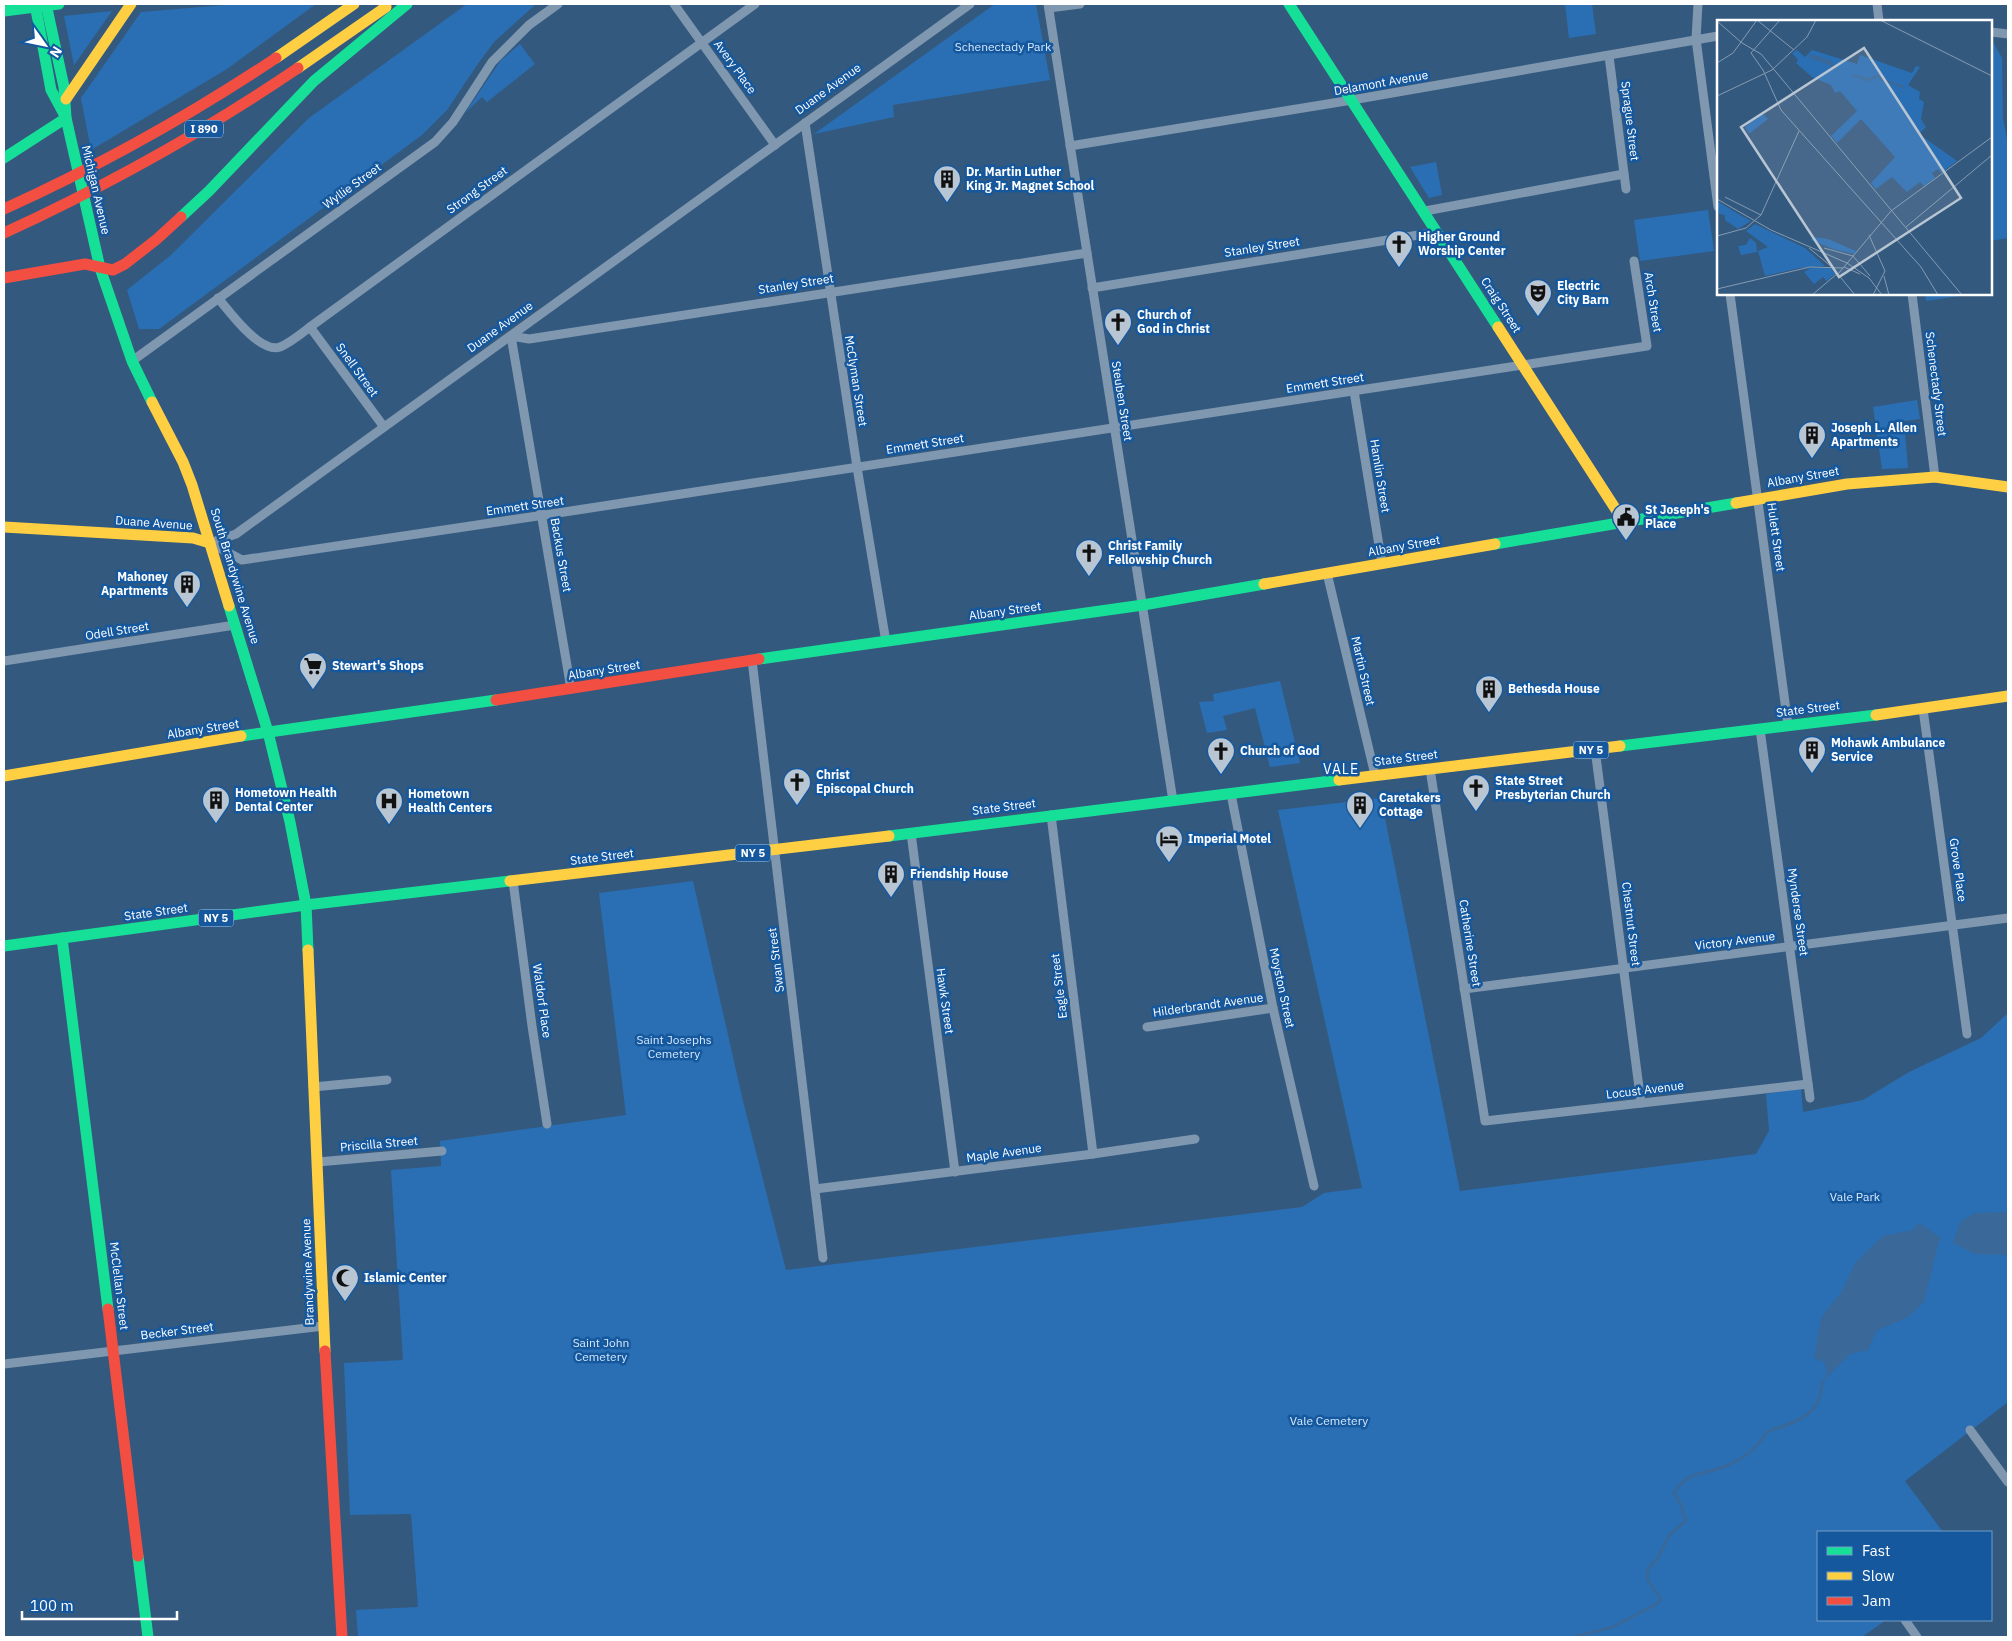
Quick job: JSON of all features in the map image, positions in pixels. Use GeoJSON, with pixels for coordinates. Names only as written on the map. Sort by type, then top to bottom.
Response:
{"type":"FeatureCollection","features":[{"type":"Feature","properties":{"kind":"main road"},"geometry":{"type":"LineString","coordinates":[[4,11],[59,4]]}},
{"type":"Feature","properties":{"kind":"main road"},"geometry":{"type":"LineString","coordinates":[[66,99],[131,4]]}},
{"type":"Feature","properties":{"kind":"main road","name":"I 890"},"geometry":{"type":"LineString","coordinates":[[4,209],[85,170],[156,131],[269,62],[354,4]]}},
{"type":"Feature","properties":{"kind":"main road","name":"I 890"},"geometry":{"type":"LineString","coordinates":[[4,233],[103,185],[217,121],[281,81],[392,4]]}},
{"type":"Feature","properties":{"kind":"main road"},"geometry":{"type":"LineString","coordinates":[[4,278],[85,264],[113,270],[136,256],[157,239],[226,174],[314,81],[407,4]]}},
{"type":"Feature","properties":{"kind":"main road","name":"Craig Street"},"geometry":{"type":"LineString","coordinates":[[1289,4],[1425,211],[1624,522]]}},
{"type":"Feature","properties":{"kind":"main road","name":"Michigan Avenue"},"geometry":{"type":"LineString","coordinates":[[41,5],[66,99],[66,118],[71,143],[100,268]]}},
{"type":"Feature","properties":{"kind":"main road","name":"Michigan Avenue"},"geometry":{"type":"LineString","coordinates":[[41,5],[51,90],[66,118]]}},
{"type":"Feature","properties":{"kind":"main road"},"geometry":{"type":"LineString","coordinates":[[4,158],[66,118]]}},
{"type":"Feature","properties":{"kind":"main road","name":"South Brandywine Avenue"},"geometry":{"type":"LineString","coordinates":[[100,268],[132,361],[183,462],[210,543],[268,732],[290,822],[306,905]]}},
{"type":"Feature","properties":{"kind":"main road","name":"Albany Street"},"geometry":{"type":"LineString","coordinates":[[4,776],[268,732],[571,689],[752,660],[1143,605],[1847,484],[1935,478],[2008,487]]}},
{"type":"Feature","properties":{"kind":"main road","name":"Duane Avenue"},"geometry":{"type":"LineString","coordinates":[[4,527],[193,538],[210,543]]}},
{"type":"Feature","properties":{"kind":"main road","name":"State Street"},"geometry":{"type":"LineString","coordinates":[[4,946],[306,905],[776,850],[1923,709],[2008,696]]}},
{"type":"Feature","properties":{"kind":"main road","name":"Brandywine Avenue"},"geometry":{"type":"LineString","coordinates":[[306,905],[324,1326],[342,1637]]}},
{"type":"Feature","properties":{"kind":"main road","name":"McClellan Street"},"geometry":{"type":"LineString","coordinates":[[62,938],[148,1637]]}},
{"type":"Feature","properties":{"kind":"street","name":"Wyllie Street"},"geometry":{"type":"LineString","coordinates":[[132,361],[435,142],[453,122],[492,62],[529,25],[558,4]]}},
{"type":"Feature","properties":{"kind":"street","name":"Avery Place"},"geometry":{"type":"LineString","coordinates":[[674,4],[775,145]]}},
{"type":"Feature","properties":{"kind":"street","name":"Strong Street"},"geometry":{"type":"LineString","coordinates":[[218,298],[247,331],[270,347],[279,347],[310,328],[755,4]]}},
{"type":"Feature","properties":{"kind":"street","name":"Duane Avenue"},"geometry":{"type":"LineString","coordinates":[[210,543],[236,534],[970,4]]}},
{"type":"Feature","properties":{"kind":"street"},"geometry":{"type":"LineString","coordinates":[[1049,6],[1080,4]]}},
{"type":"Feature","properties":{"kind":"street"},"geometry":{"type":"LineString","coordinates":[[1698,4],[1696,39],[1717,200]]}},
{"type":"Feature","properties":{"kind":"street"},"geometry":{"type":"LineString","coordinates":[[1877,4],[1879,20]]}},
{"type":"Feature","properties":{"kind":"street","name":"Steuben Street"},"geometry":{"type":"LineString","coordinates":[[1049,6],[1172,801]]}},
{"type":"Feature","properties":{"kind":"street"},"geometry":{"type":"LineString","coordinates":[[1992,32],[2008,34]]}},
{"type":"Feature","properties":{"kind":"street","name":"Delamont Avenue"},"geometry":{"type":"LineString","coordinates":[[1070,146],[1352,100],[1717,36]]}},
{"type":"Feature","properties":{"kind":"street","name":"Sprague Street"},"geometry":{"type":"LineString","coordinates":[[1609,56],[1626,189]]}},
{"type":"Feature","properties":{"kind":"street","name":"McClyman Street"},"geometry":{"type":"LineString","coordinates":[[805,123],[856,467],[886,642]]}},
{"type":"Feature","properties":{"kind":"street"},"geometry":{"type":"LineString","coordinates":[[1425,211],[1624,174]]}},
{"type":"Feature","properties":{"kind":"street","name":"Stanley Street"},"geometry":{"type":"LineString","coordinates":[[1092,288],[1437,232]]}},
{"type":"Feature","properties":{"kind":"street","name":"Stanley Street"},"geometry":{"type":"LineString","coordinates":[[511,336],[529,339],[1087,253]]}},
{"type":"Feature","properties":{"kind":"street","name":"Arch Street"},"geometry":{"type":"LineString","coordinates":[[1634,261],[1647,346]]}},
{"type":"Feature","properties":{"kind":"street","name":"Hulett Street"},"geometry":{"type":"LineString","coordinates":[[1730,295],[1788,725]]}},
{"type":"Feature","properties":{"kind":"street","name":"Schenectady Street"},"geometry":{"type":"LineString","coordinates":[[1912,295],[1935,478]]}},
{"type":"Feature","properties":{"kind":"street","name":"Snell Street"},"geometry":{"type":"LineString","coordinates":[[310,328],[384,428]]}},
{"type":"Feature","properties":{"kind":"street","name":"Backus Street"},"geometry":{"type":"LineString","coordinates":[[511,336],[571,689]]}},
{"type":"Feature","properties":{"kind":"street","name":"Emmett Street"},"geometry":{"type":"LineString","coordinates":[[210,543],[242,560],[542,517],[1113,427],[1647,346]]}},
{"type":"Feature","properties":{"kind":"street","name":"Hamlin Street"},"geometry":{"type":"LineString","coordinates":[[1354,391],[1382,564]]}},
{"type":"Feature","properties":{"kind":"street","name":"Martin Street"},"geometry":{"type":"LineString","coordinates":[[1327,573],[1375,776]]}},
{"type":"Feature","properties":{"kind":"street","name":"Odell Street"},"geometry":{"type":"LineString","coordinates":[[4,661],[235,625]]}},
{"type":"Feature","properties":{"kind":"street","name":"Swan Street"},"geometry":{"type":"LineString","coordinates":[[752,660],[823,1258]]}},
{"type":"Feature","properties":{"kind":"street","name":"Grove Place"},"geometry":{"type":"LineString","coordinates":[[1923,709],[1967,1034]]}},
{"type":"Feature","properties":{"kind":"street","name":"Mynderse Street"},"geometry":{"type":"LineString","coordinates":[[1760,729],[1810,1098]]}},
{"type":"Feature","properties":{"kind":"street","name":"Chestnut Street"},"geometry":{"type":"LineString","coordinates":[[1595,749],[1641,1103]]}},
{"type":"Feature","properties":{"kind":"street","name":"Catherine Street"},"geometry":{"type":"LineString","coordinates":[[1430,769],[1485,1120]]}},
{"type":"Feature","properties":{"kind":"street","name":"Moyston Street"},"geometry":{"type":"LineString","coordinates":[[1231,794],[1273,1008],[1314,1186]]}},
{"type":"Feature","properties":{"kind":"street","name":"Eagle Street"},"geometry":{"type":"LineString","coordinates":[[1051,815],[1093,1154]]}},
{"type":"Feature","properties":{"kind":"street","name":"Hawk Street"},"geometry":{"type":"LineString","coordinates":[[910,833],[956,1172]]}},
{"type":"Feature","properties":{"kind":"street","name":"Waldorf Place"},"geometry":{"type":"LineString","coordinates":[[513,881],[547,1124]]}},
{"type":"Feature","properties":{"kind":"street","name":"Victory Avenue"},"geometry":{"type":"LineString","coordinates":[[1464,989],[2008,918]]}},
{"type":"Feature","properties":{"kind":"street","name":"Hilderbrandt Avenue"},"geometry":{"type":"LineString","coordinates":[[1147,1027],[1273,1008]]}},
{"type":"Feature","properties":{"kind":"street"},"geometry":{"type":"LineString","coordinates":[[313,1087],[387,1080]]}},
{"type":"Feature","properties":{"kind":"street","name":"Locust Avenue"},"geometry":{"type":"LineString","coordinates":[[1485,1120],[1808,1084]]}},
{"type":"Feature","properties":{"kind":"street","name":"Maple Avenue"},"geometry":{"type":"LineString","coordinates":[[815,1189],[1093,1154],[1195,1138]]}},
{"type":"Feature","properties":{"kind":"street","name":"Priscilla Street"},"geometry":{"type":"LineString","coordinates":[[318,1162],[442,1151]]}},
{"type":"Feature","properties":{"kind":"street","name":"Becker Street"},"geometry":{"type":"LineString","coordinates":[[4,1364],[324,1326]]}},
{"type":"Feature","properties":{"kind":"street"},"geometry":{"type":"LineString","coordinates":[[1970,1430],[2008,1482]]}},
{"type":"Feature","properties":{"kind":"street"},"geometry":{"type":"LineString","coordinates":[[1906,1621],[1917,1637]]}},
{"type":"Feature","properties":{"kind":"green space"},"geometry":{"type":"Polygon","coordinates":[[[237,4],[316,4],[227,69],[91,150],[81,98],[141,12],[237,4]]]}},
{"type":"Feature","properties":{"kind":"green space"},"geometry":{"type":"Polygon","coordinates":[[[467,4],[536,4],[494,42],[447,110],[422,135],[159,329],[139,329],[127,290],[171,255],[309,118],[467,4]]]}},
{"type":"Feature","properties":{"kind":"green space","name":"Schenectady Park"},"geometry":{"type":"Polygon","coordinates":[[[995,4],[1036,4],[1050,80],[893,105],[894,117],[814,134],[995,4]]]}},
{"type":"Feature","properties":{"kind":"green space"},"geometry":{"type":"Polygon","coordinates":[[[1565,4],[1592,4],[1596,34],[1569,38],[1565,4]]]}},
{"type":"Feature","properties":{"kind":"green space"},"geometry":{"type":"Polygon","coordinates":[[[112,11],[74,65],[64,16],[112,11]]]}},
{"type":"Feature","properties":{"kind":"green space"},"geometry":{"type":"Polygon","coordinates":[[[1992,42],[2002,58],[2003,118],[2008,145],[2008,238],[1992,241],[1992,42]]]}},
{"type":"Feature","properties":{"kind":"green space"},"geometry":{"type":"Polygon","coordinates":[[[520,44],[535,64],[487,102],[482,97],[465,113],[501,60],[520,44]]]}},
{"type":"Feature","properties":{"kind":"green space"},"geometry":{"type":"Polygon","coordinates":[[[1436,162],[1442,195],[1429,198],[1410,167],[1436,162]]]}},
{"type":"Feature","properties":{"kind":"green space"},"geometry":{"type":"Polygon","coordinates":[[[1708,210],[1714,251],[1640,261],[1634,220],[1708,210]]]}},
{"type":"Feature","properties":{"kind":"green space"},"geometry":{"type":"Polygon","coordinates":[[[1925,295],[1965,295],[1926,301],[1925,295]]]}},
{"type":"Feature","properties":{"kind":"green space"},"geometry":{"type":"Polygon","coordinates":[[[1917,400],[1920,419],[1904,421],[1908,468],[1882,469],[1873,407],[1917,400]]]}},
{"type":"Feature","properties":{"kind":"green space"},"geometry":{"type":"Polygon","coordinates":[[[1280,681],[1300,763],[1270,767],[1255,708],[1223,716],[1227,730],[1207,733],[1199,702],[1214,701],[1213,694],[1280,681]]]}},
{"type":"Feature","properties":{"kind":"green space"},"geometry":{"type":"Polygon","coordinates":[[[1381,798],[1460,1191],[1756,1154],[1769,1131],[1766,1094],[1801,1088],[1803,1112],[1863,1100],[1909,1072],[1981,1038],[2008,1013],[2008,1402],[1905,1481],[1942,1531],[1817,1531],[1817,1621],[1885,1621],[1862,1637],[358,1637],[356,1610],[418,1607],[411,1514],[350,1515],[344,1363],[403,1360],[391,1170],[441,1166],[440,1141],[626,1115],[599,893],[693,881],[743,1101],[786,1270],[1302,1207],[1324,1193],[1362,1188],[1278,810],[1381,798]]]}},
{"type":"Feature","properties":{"kind":"shaded area"},"geometry":{"type":"Polygon","coordinates":[[[2008,1212],[2008,1255],[1975,1254],[1953,1243],[1960,1222],[1975,1213],[2008,1212]]]}},
{"type":"Feature","properties":{"kind":"shaded area"},"geometry":{"type":"Polygon","coordinates":[[[1919,1223],[1940,1237],[1924,1302],[1908,1317],[1876,1331],[1868,1350],[1850,1354],[1823,1381],[1827,1372],[1824,1362],[1814,1358],[1821,1318],[1842,1291],[1855,1263],[1883,1236],[1913,1230],[1919,1223]]]}},
{"type":"Feature","properties":{"kind":"waterway"},"geometry":{"type":"LineString","coordinates":[[1577,1636],[1613,1627],[1658,1603],[1661,1599],[1647,1579],[1648,1568],[1656,1561],[1670,1534],[1686,1521],[1681,1505],[1674,1493],[1679,1486],[1694,1475],[1734,1462],[1753,1449],[1768,1431],[1795,1422],[1813,1410],[1820,1396],[1823,1381]]}},
{"type":"Feature","properties":{"kind":"traffic: fast"},"geometry":{"type":"LineString","coordinates":[[35,4],[51,90],[65,116]]}},
{"type":"Feature","properties":{"kind":"traffic: fast"},"geometry":{"type":"LineString","coordinates":[[46,4],[64,87],[66,118],[100,268],[132,361],[152,402]]}},
{"type":"Feature","properties":{"kind":"traffic: fast"},"geometry":{"type":"LineString","coordinates":[[4,11],[59,4]]}},
{"type":"Feature","properties":{"kind":"traffic: fast"},"geometry":{"type":"LineString","coordinates":[[181,217],[209,191],[314,81],[407,4]]}},
{"type":"Feature","properties":{"kind":"traffic: fast"},"geometry":{"type":"LineString","coordinates":[[1289,4],[1498,327]]}},
{"type":"Feature","properties":{"kind":"traffic: fast"},"geometry":{"type":"LineString","coordinates":[[4,158],[66,118]]}},
{"type":"Feature","properties":{"kind":"traffic: fast"},"geometry":{"type":"LineString","coordinates":[[1495,544],[1736,503]]}},
{"type":"Feature","properties":{"kind":"traffic: fast"},"geometry":{"type":"LineString","coordinates":[[759,659],[1143,605],[1264,584]]}},
{"type":"Feature","properties":{"kind":"traffic: fast"},"geometry":{"type":"LineString","coordinates":[[229,606],[268,732],[290,822],[306,905],[308,950]]}},
{"type":"Feature","properties":{"kind":"traffic: fast"},"geometry":{"type":"LineString","coordinates":[[241,736],[496,700]]}},
{"type":"Feature","properties":{"kind":"traffic: fast"},"geometry":{"type":"LineString","coordinates":[[1620,746],[1876,715]]}},
{"type":"Feature","properties":{"kind":"traffic: fast"},"geometry":{"type":"LineString","coordinates":[[889,836],[1339,780]]}},
{"type":"Feature","properties":{"kind":"traffic: fast"},"geometry":{"type":"LineString","coordinates":[[4,946],[306,905],[510,881]]}},
{"type":"Feature","properties":{"kind":"traffic: fast"},"geometry":{"type":"LineString","coordinates":[[62,938],[108,1309]]}},
{"type":"Feature","properties":{"kind":"traffic: fast"},"geometry":{"type":"LineString","coordinates":[[138,1556],[148,1637]]}},
{"type":"Feature","properties":{"kind":"traffic: slow"},"geometry":{"type":"LineString","coordinates":[[66,99],[131,4]]}},
{"type":"Feature","properties":{"kind":"traffic: slow"},"geometry":{"type":"LineString","coordinates":[[276,58],[354,4]]}},
{"type":"Feature","properties":{"kind":"traffic: slow"},"geometry":{"type":"LineString","coordinates":[[298,68],[386,7]]}},
{"type":"Feature","properties":{"kind":"traffic: slow"},"geometry":{"type":"LineString","coordinates":[[1498,327],[1624,522]]}},
{"type":"Feature","properties":{"kind":"traffic: slow"},"geometry":{"type":"LineString","coordinates":[[152,402],[183,462],[192,485],[229,606]]}},
{"type":"Feature","properties":{"kind":"traffic: slow"},"geometry":{"type":"LineString","coordinates":[[1736,503],[1847,484],[1935,477],[2008,487]]}},
{"type":"Feature","properties":{"kind":"traffic: slow"},"geometry":{"type":"LineString","coordinates":[[4,527],[193,538],[210,543]]}},
{"type":"Feature","properties":{"kind":"traffic: slow"},"geometry":{"type":"LineString","coordinates":[[1264,584],[1495,544]]}},
{"type":"Feature","properties":{"kind":"traffic: slow"},"geometry":{"type":"LineString","coordinates":[[1876,715],[2008,696]]}},
{"type":"Feature","properties":{"kind":"traffic: slow"},"geometry":{"type":"LineString","coordinates":[[4,776],[241,736]]}},
{"type":"Feature","properties":{"kind":"traffic: slow"},"geometry":{"type":"LineString","coordinates":[[1339,780],[1620,746]]}},
{"type":"Feature","properties":{"kind":"traffic: slow"},"geometry":{"type":"LineString","coordinates":[[510,881],[889,836]]}},
{"type":"Feature","properties":{"kind":"traffic: slow"},"geometry":{"type":"LineString","coordinates":[[308,950],[325,1351]]}},
{"type":"Feature","properties":{"kind":"traffic: jam"},"geometry":{"type":"LineString","coordinates":[[4,209],[109,158],[177,120],[276,58]]}},
{"type":"Feature","properties":{"kind":"traffic: jam"},"geometry":{"type":"LineString","coordinates":[[4,233],[117,177],[191,136],[298,68]]}},
{"type":"Feature","properties":{"kind":"traffic: jam"},"geometry":{"type":"LineString","coordinates":[[4,278],[85,264],[113,270],[125,264],[181,217]]}},
{"type":"Feature","properties":{"kind":"traffic: jam"},"geometry":{"type":"LineString","coordinates":[[496,700],[759,659]]}},
{"type":"Feature","properties":{"kind":"traffic: jam"},"geometry":{"type":"LineString","coordinates":[[108,1309],[138,1556]]}},
{"type":"Feature","properties":{"kind":"traffic: jam"},"geometry":{"type":"LineString","coordinates":[[325,1351],[342,1637]]}},
{"type":"Feature","properties":{"kind":"place","name":"Dr. Martin Luther King Jr. Magnet School"},"geometry":{"type":"Point","coordinates":[947,203]}},
{"type":"Feature","properties":{"kind":"place","name":"Higher Ground Worship Center"},"geometry":{"type":"Point","coordinates":[1399,268]}},
{"type":"Feature","properties":{"kind":"place","name":"Electric City Barn"},"geometry":{"type":"Point","coordinates":[1538,317]}},
{"type":"Feature","properties":{"kind":"place","name":"Church of God in Christ"},"geometry":{"type":"Point","coordinates":[1118,346]}},
{"type":"Feature","properties":{"kind":"place","name":"Joseph L. Allen Apartments"},"geometry":{"type":"Point","coordinates":[1812,459]}},
{"type":"Feature","properties":{"kind":"place","name":"St Joseph's Place"},"geometry":{"type":"Point","coordinates":[1626,541]}},
{"type":"Feature","properties":{"kind":"place","name":"Christ Family Fellowship Church"},"geometry":{"type":"Point","coordinates":[1089,577]}},
{"type":"Feature","properties":{"kind":"place","name":"Mahoney Apartments"},"geometry":{"type":"Point","coordinates":[187,608]}},
{"type":"Feature","properties":{"kind":"place","name":"Stewart's Shops"},"geometry":{"type":"Point","coordinates":[313,690]}},
{"type":"Feature","properties":{"kind":"place","name":"Bethesda House"},"geometry":{"type":"Point","coordinates":[1489,713]}},
{"type":"Feature","properties":{"kind":"place","name":"Mohawk Ambulance Service"},"geometry":{"type":"Point","coordinates":[1812,774]}},
{"type":"Feature","properties":{"kind":"place","name":"Church of God"},"geometry":{"type":"Point","coordinates":[1221,775]}},
{"type":"Feature","properties":{"kind":"place","name":"Christ Episcopal Church"},"geometry":{"type":"Point","coordinates":[797,806]}},
{"type":"Feature","properties":{"kind":"place","name":"State Street Presbyterian Church"},"geometry":{"type":"Point","coordinates":[1476,812]}},
{"type":"Feature","properties":{"kind":"place","name":"Hometown Health Dental Center"},"geometry":{"type":"Point","coordinates":[216,824]}},
{"type":"Feature","properties":{"kind":"place","name":"Hometown Health Centers"},"geometry":{"type":"Point","coordinates":[389,825]}},
{"type":"Feature","properties":{"kind":"place","name":"Caretakers Cottage"},"geometry":{"type":"Point","coordinates":[1360,829]}},
{"type":"Feature","properties":{"kind":"place","name":"Imperial Motel"},"geometry":{"type":"Point","coordinates":[1169,863]}},
{"type":"Feature","properties":{"kind":"place","name":"Friendship House"},"geometry":{"type":"Point","coordinates":[891,898]}},
{"type":"Feature","properties":{"kind":"place","name":"Islamic Center"},"geometry":{"type":"Point","coordinates":[345,1302]}},
{"type":"Feature","properties":{"kind":"district","name":"VALE"},"geometry":{"type":"Point","coordinates":[1341,769]}},
{"type":"Feature","properties":{"kind":"park label","name":"Saint Josephs Cemetery"},"geometry":{"type":"Point","coordinates":[674,1047]}},
{"type":"Feature","properties":{"kind":"park label","name":"Vale Park"},"geometry":{"type":"Point","coordinates":[1855,1197]}},
{"type":"Feature","properties":{"kind":"park label","name":"Saint John Cemetery"},"geometry":{"type":"Point","coordinates":[601,1350]}},
{"type":"Feature","properties":{"kind":"park label","name":"Vale Cemetery"},"geometry":{"type":"Point","coordinates":[1329,1421]}}]}
